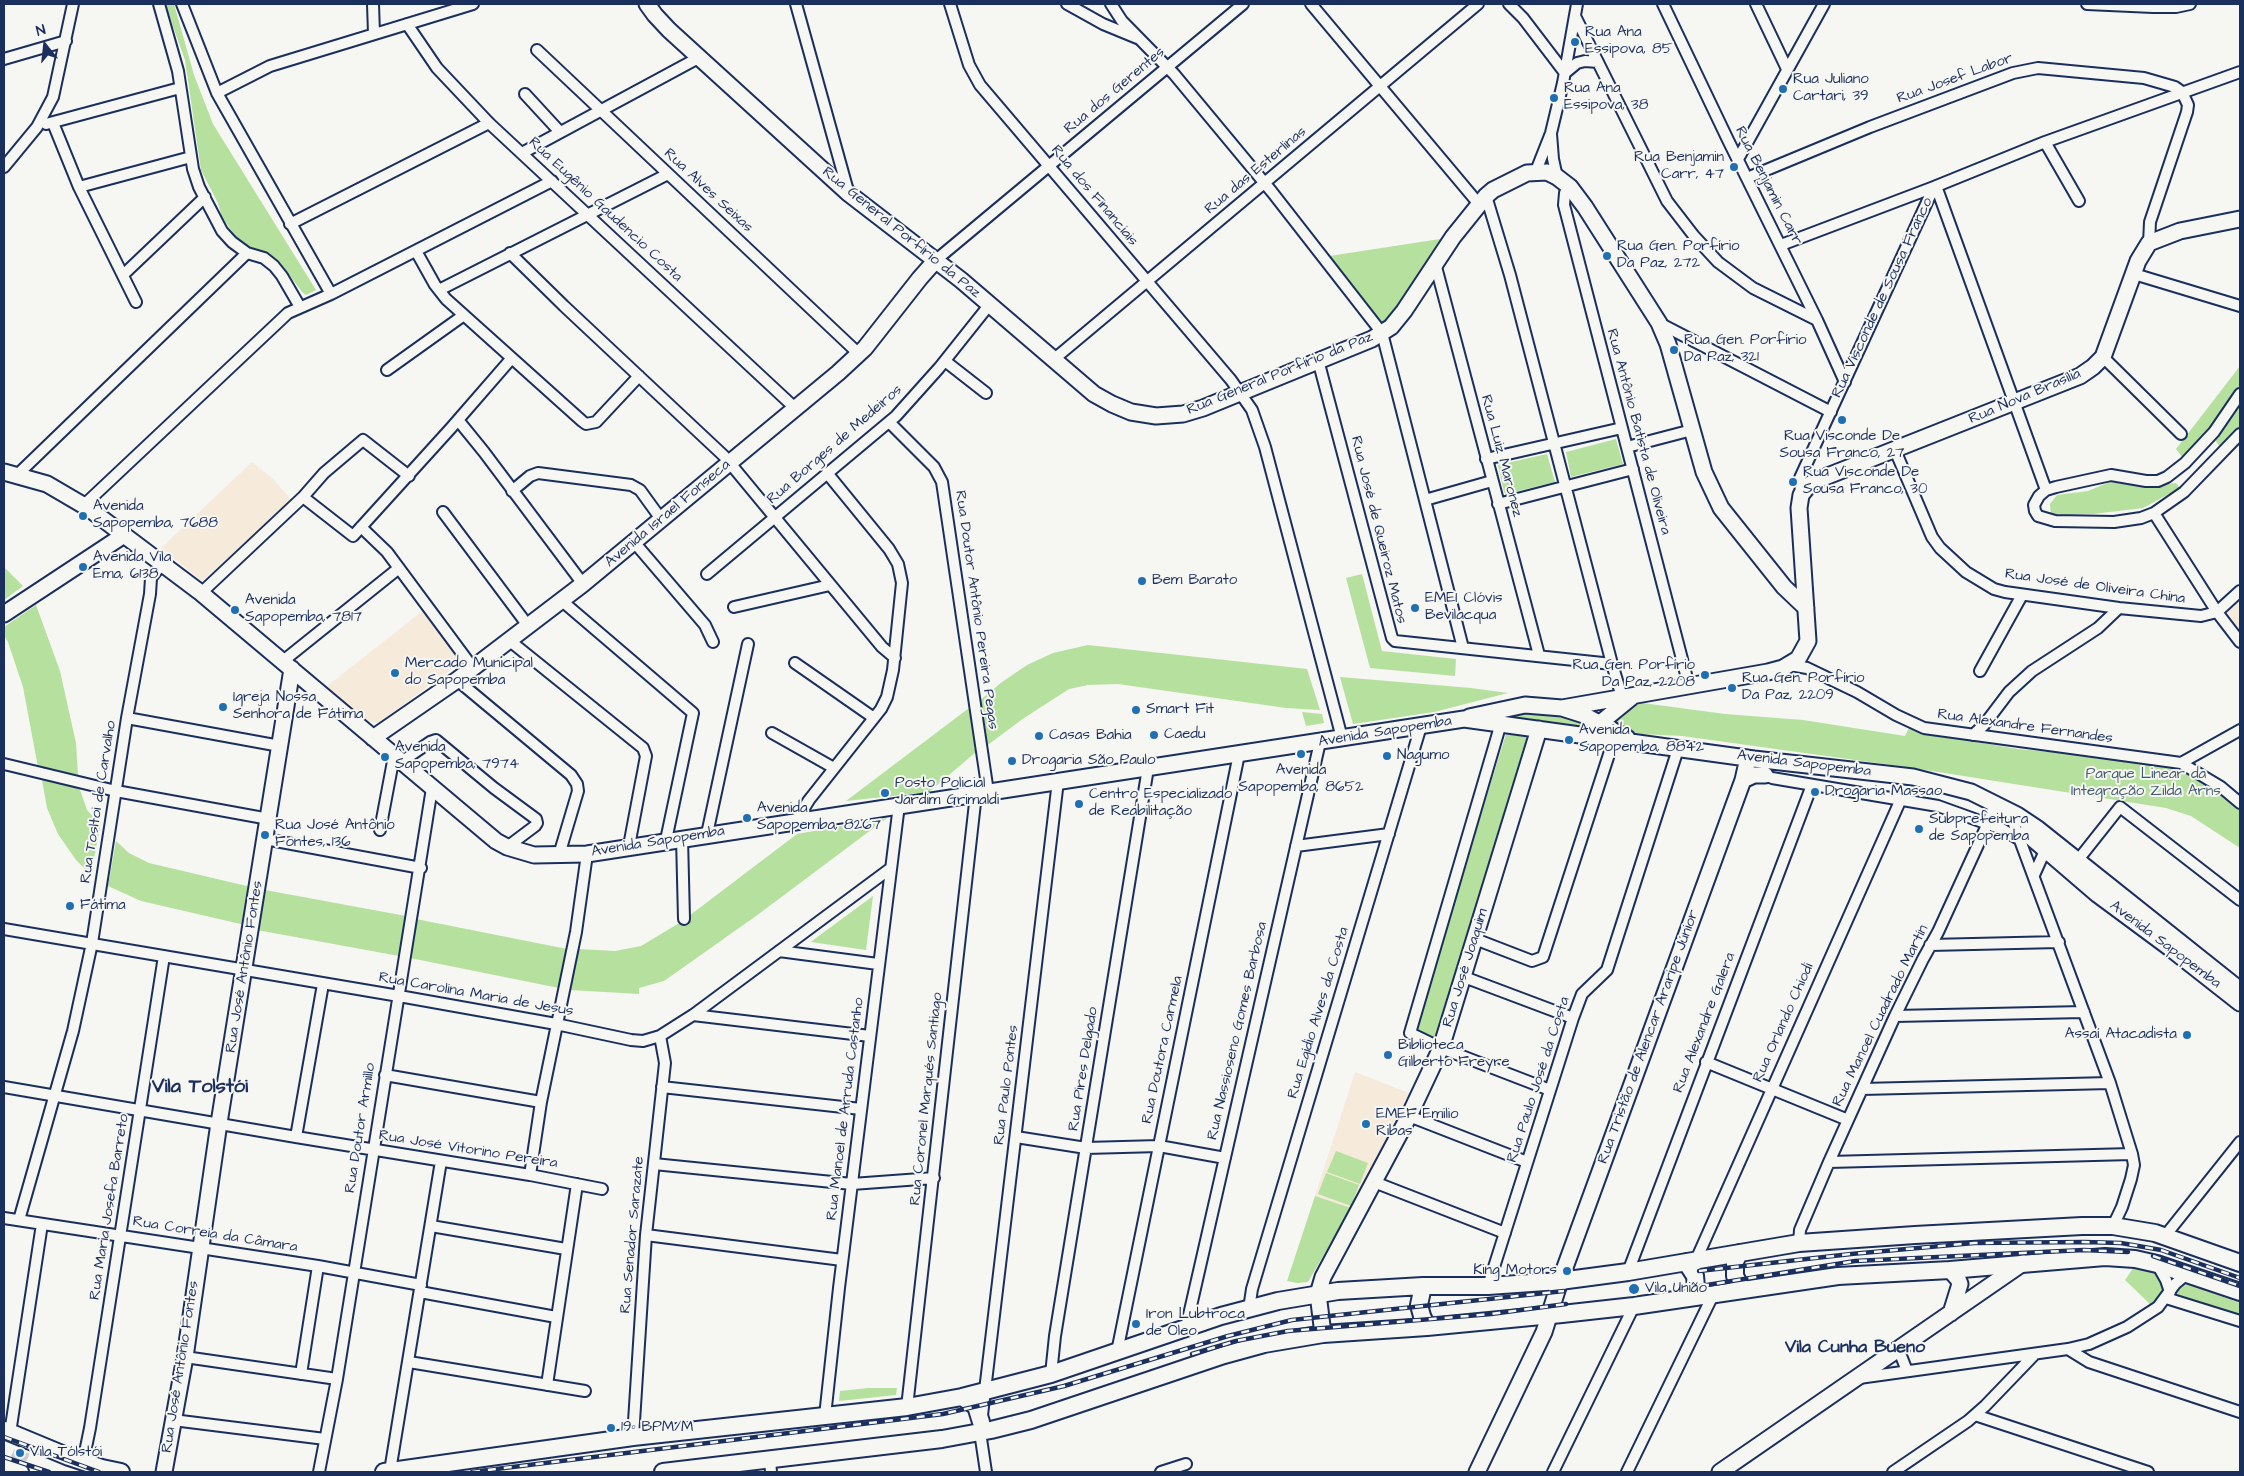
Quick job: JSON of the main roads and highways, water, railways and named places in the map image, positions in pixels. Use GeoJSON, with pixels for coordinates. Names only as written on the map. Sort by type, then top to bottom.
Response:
{"type":"FeatureCollection","features":[{"type":"Feature","properties":{"kind":"main road"},"geometry":{"type":"LineString","coordinates":[[387,1472],[634,1437],[907,1406],[985,1393],[1051,1374],[1186,1328],[1249,1309],[1318,1294],[1375,1288],[1488,1286],[1560,1281],[1628,1272],[1799,1243],[1915,1235],[2113,1226],[2165,1236],[2238,1259]]}},
{"type":"Feature","properties":{"kind":"main road"},"geometry":{"type":"LineString","coordinates":[[1739,1253],[1735,1262],[1735,1276],[1742,1289]]}},
{"type":"Feature","properties":{"kind":"main road"},"geometry":{"type":"LineString","coordinates":[[663,1472],[771,1466],[942,1439],[980,1427],[1031,1420],[1224,1355],[1264,1344],[1323,1334],[1550,1316],[1634,1306],[1838,1276],[1950,1270],[2024,1262],[2105,1257],[2135,1259],[2157,1264],[2240,1292]]}},
{"type":"Feature","properties":{"kind":"main road"},"geometry":{"type":"LineString","coordinates":[[1691,1261],[1696,1287],[1693,1296]]}},
{"type":"Feature","properties":{"kind":"main road"},"geometry":{"type":"LineString","coordinates":[[1423,1286],[1419,1305],[1427,1327]]}},
{"type":"Feature","properties":{"kind":"main road"},"geometry":{"type":"LineString","coordinates":[[962,1397],[976,1406],[980,1427]]}},
{"type":"Feature","properties":{"kind":"main road"},"geometry":{"type":"LineString","coordinates":[[15,1436],[88,1466],[121,1472]]}},
{"type":"Feature","properties":{"kind":"tunnel"},"geometry":{"type":"LineString","coordinates":[[15,1466],[24,1442]]}},
{"type":"Feature","properties":{"kind":"railway"},"geometry":{"type":"LineString","coordinates":[[1699,1271],[1851,1254],[1974,1243],[2084,1242],[2121,1243],[2161,1250],[2240,1278]]}},
{"type":"Feature","properties":{"kind":"railway"},"geometry":{"type":"LineString","coordinates":[[1701,1286],[1855,1261],[2084,1250],[2128,1252]]}},
{"type":"Feature","properties":{"kind":"railway"},"geometry":{"type":"LineString","coordinates":[[2153,1256],[2240,1286]]}},
{"type":"Feature","properties":{"kind":"railway"},"geometry":{"type":"LineString","coordinates":[[472,1472],[943,1414],[1064,1386],[1228,1336],[1292,1320],[1564,1291]]}},
{"type":"Feature","properties":{"kind":"railway"},"geometry":{"type":"LineString","coordinates":[[1192,1354],[1236,1341],[1288,1331],[1491,1314],[1566,1304]]}},
{"type":"Feature","properties":{"kind":"railway"},"geometry":{"type":"LineString","coordinates":[[4,1437],[99,1472]]}},
{"type":"Feature","properties":{"kind":"railway"},"geometry":{"type":"LineString","coordinates":[[4,1457],[49,1472]]}},
{"type":"Feature","properties":{"kind":"place","name":"Rua Ana Essipova, 85"},"geometry":{"type":"Point","coordinates":[1575,42]}},
{"type":"Feature","properties":{"kind":"place","name":"Rua Juliano Cartari, 39"},"geometry":{"type":"Point","coordinates":[1783,89]}},
{"type":"Feature","properties":{"kind":"place","name":"Rua Ana Essipova, 38"},"geometry":{"type":"Point","coordinates":[1554,98]}},
{"type":"Feature","properties":{"kind":"place","name":"Rua Benjamin Carr, 47"},"geometry":{"type":"Point","coordinates":[1734,167]}},
{"type":"Feature","properties":{"kind":"place","name":"Rua Gen. Porfírio Da Paz, 272"},"geometry":{"type":"Point","coordinates":[1607,256]}},
{"type":"Feature","properties":{"kind":"place","name":"Rua Gen. Porfírio Da Paz, 321"},"geometry":{"type":"Point","coordinates":[1674,350]}},
{"type":"Feature","properties":{"kind":"place","name":"Rua Visconde De Sousa Franco, 27"},"geometry":{"type":"Point","coordinates":[1842,420]}},
{"type":"Feature","properties":{"kind":"place","name":"Rua Visconde De Sousa Franco, 30"},"geometry":{"type":"Point","coordinates":[1793,482]}},
{"type":"Feature","properties":{"kind":"place","name":"Avenida Sapopemba, 7688"},"geometry":{"type":"Point","coordinates":[83,516]}},
{"type":"Feature","properties":{"kind":"place","name":"Avenida Vila Ema, 6138"},"geometry":{"type":"Point","coordinates":[83,567]}},
{"type":"Feature","properties":{"kind":"place","name":"Bem Barato"},"geometry":{"type":"Point","coordinates":[1142,581]}},
{"type":"Feature","properties":{"kind":"place","name":"EMEI Clóvis Bevilacqua"},"geometry":{"type":"Point","coordinates":[1415,608]}},
{"type":"Feature","properties":{"kind":"place","name":"Avenida Sapopemba, 7817"},"geometry":{"type":"Point","coordinates":[235,610]}},
{"type":"Feature","properties":{"kind":"place","name":"Mercado Municipal do Sapopemba"},"geometry":{"type":"Point","coordinates":[395,673]}},
{"type":"Feature","properties":{"kind":"place","name":"Rua Gen. Porfírio Da Paz, 2208"},"geometry":{"type":"Point","coordinates":[1705,675]}},
{"type":"Feature","properties":{"kind":"place","name":"Rua Gen. Porfírio Da Paz, 2209"},"geometry":{"type":"Point","coordinates":[1732,688]}},
{"type":"Feature","properties":{"kind":"place","name":"Igreja Nossa Senhora de Fátima"},"geometry":{"type":"Point","coordinates":[223,707]}},
{"type":"Feature","properties":{"kind":"place","name":"Smart Fit"},"geometry":{"type":"Point","coordinates":[1136,710]}},
{"type":"Feature","properties":{"kind":"place","name":"Caedu"},"geometry":{"type":"Point","coordinates":[1154,735]}},
{"type":"Feature","properties":{"kind":"place","name":"Casas Bahia"},"geometry":{"type":"Point","coordinates":[1039,736]}},
{"type":"Feature","properties":{"kind":"place","name":"Avenida Sapopemba, 8842"},"geometry":{"type":"Point","coordinates":[1569,740]}},
{"type":"Feature","properties":{"kind":"place","name":"Avenida Sapopemba, 8652"},"geometry":{"type":"Point","coordinates":[1301,754]}},
{"type":"Feature","properties":{"kind":"place","name":"Nagumo"},"geometry":{"type":"Point","coordinates":[1387,756]}},
{"type":"Feature","properties":{"kind":"place","name":"Avenida Sapopemba, 7974"},"geometry":{"type":"Point","coordinates":[385,757]}},
{"type":"Feature","properties":{"kind":"place","name":"Drogaria São Paulo"},"geometry":{"type":"Point","coordinates":[1012,761]}},
{"type":"Feature","properties":{"kind":"place","name":"Drogaria Massao"},"geometry":{"type":"Point","coordinates":[1815,792]}},
{"type":"Feature","properties":{"kind":"place","name":"Posto Policial Jardim Grimaldi"},"geometry":{"type":"Point","coordinates":[885,793]}},
{"type":"Feature","properties":{"kind":"place","name":"Centro Especializado de Reabilitação"},"geometry":{"type":"Point","coordinates":[1079,804]}},
{"type":"Feature","properties":{"kind":"place","name":"Avenida Sapopemba, 8267"},"geometry":{"type":"Point","coordinates":[747,818]}},
{"type":"Feature","properties":{"kind":"place","name":"Subprefeitura de Sapopemba"},"geometry":{"type":"Point","coordinates":[1919,829]}},
{"type":"Feature","properties":{"kind":"place","name":"Rua José Antônio Fontes, 136"},"geometry":{"type":"Point","coordinates":[265,835]}},
{"type":"Feature","properties":{"kind":"place","name":"Fátima"},"geometry":{"type":"Point","coordinates":[70,906]}},
{"type":"Feature","properties":{"kind":"place","name":"Assaí Atacadista"},"geometry":{"type":"Point","coordinates":[2187,1035]}},
{"type":"Feature","properties":{"kind":"place","name":"Biblioteca Gilberto Freyre"},"geometry":{"type":"Point","coordinates":[1388,1055]}},
{"type":"Feature","properties":{"kind":"place","name":"EMEF Emilio Ribas"},"geometry":{"type":"Point","coordinates":[1366,1124]}},
{"type":"Feature","properties":{"kind":"place","name":"King Motors"},"geometry":{"type":"Point","coordinates":[1567,1271]}},
{"type":"Feature","properties":{"kind":"place","name":"Vila União"},"geometry":{"type":"Point","coordinates":[1634,1289]}},
{"type":"Feature","properties":{"kind":"place","name":"Iron Lubtroca de Oleo"},"geometry":{"type":"Point","coordinates":[1136,1324]}},
{"type":"Feature","properties":{"kind":"place","name":"19º BPM/M"},"geometry":{"type":"Point","coordinates":[611,1428]}},
{"type":"Feature","properties":{"kind":"place","name":"Vila Tólstói"},"geometry":{"type":"Point","coordinates":[20,1453]}},
{"type":"Feature","properties":{"kind":"district","name":"Vila Tolstói"},"geometry":{"type":"Point","coordinates":[200,1088]}},
{"type":"Feature","properties":{"kind":"district","name":"Vila Cunha Bueno"},"geometry":{"type":"Point","coordinates":[1855,1348]}},
{"type":"Feature","properties":{"kind":"park label","name":"Parque Linear da Integração Zilda Arns"},"geometry":{"type":"Point","coordinates":[2146,784]}}]}
